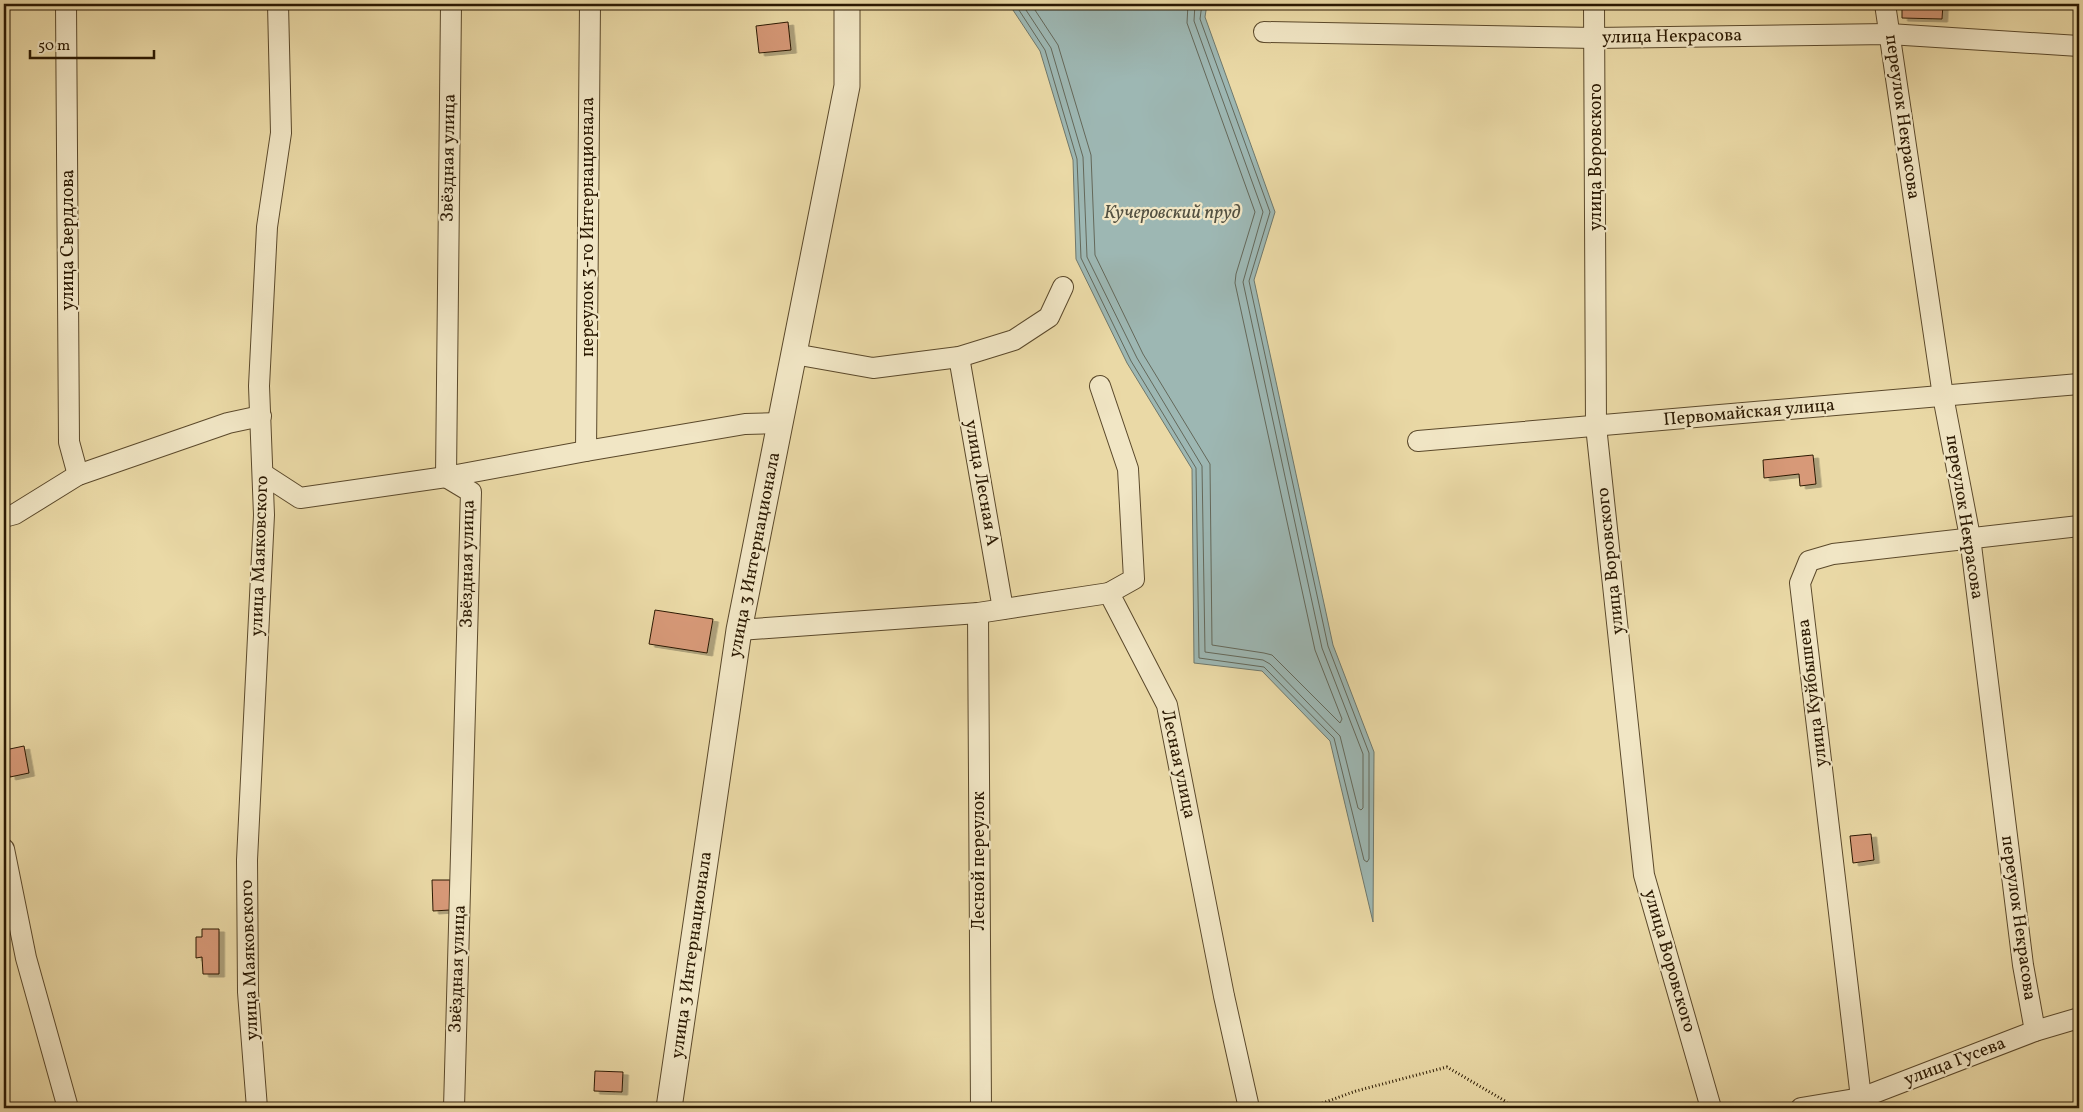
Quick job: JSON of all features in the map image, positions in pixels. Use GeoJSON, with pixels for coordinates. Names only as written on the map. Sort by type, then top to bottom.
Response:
{"type":"FeatureCollection","features":[{"type":"Feature","properties":{"kind":"street","name":"улица Свердлова"},"geometry":{"type":"LineString","coordinates":[[66,4],[69,442],[78,475]]}},
{"type":"Feature","properties":{"kind":"street","name":"улица Маяковского"},"geometry":{"type":"LineString","coordinates":[[257,1108],[248,992],[247,860],[264,515],[260,386],[267,227],[281,132],[278,4]]}},
{"type":"Feature","properties":{"kind":"street","name":"Звёздная улица"},"geometry":{"type":"LineString","coordinates":[[451,4],[446,477],[471,492],[454,1108]]}},
{"type":"Feature","properties":{"kind":"street","name":"переулок 3-го Интернационала"},"geometry":{"type":"LineString","coordinates":[[586,450],[590,4]]}},
{"type":"Feature","properties":{"kind":"street","name":"улица 3 Интернационала"},"geometry":{"type":"LineString","coordinates":[[669,1108],[739,630],[847,86],[847,4]]}},
{"type":"Feature","properties":{"kind":"street","name":"улица Воровского"},"geometry":{"type":"LineString","coordinates":[[1594,4],[1596,426],[1644,875],[1711,1108]]}},
{"type":"Feature","properties":{"kind":"street","name":"переулок Некрасова"},"geometry":{"type":"LineString","coordinates":[[1885,4],[1943,396],[1970,537],[2023,965],[2034,1031]]}},
{"type":"Feature","properties":{"kind":"street","name":"улица Некрасова"},"geometry":{"type":"LineString","coordinates":[[1264,32],[1595,38],[1889,34],[2079,46]]}},
{"type":"Feature","properties":{"kind":"street"},"geometry":{"type":"LineString","coordinates":[[794,354],[873,368],[959,357],[1014,340],[1049,317],[1063,287]]}},
{"type":"Feature","properties":{"kind":"street","name":"улица Лесная А"},"geometry":{"type":"LineString","coordinates":[[959,357],[1003,609]]}},
{"type":"Feature","properties":{"kind":"street","name":"Первомайская улица"},"geometry":{"type":"LineString","coordinates":[[1418,441],[2079,384]]}},
{"type":"Feature","properties":{"kind":"street"},"geometry":{"type":"LineString","coordinates":[[739,630],[978,613],[1110,593],[1134,579],[1128,469],[1100,386]]}},
{"type":"Feature","properties":{"kind":"street"},"geometry":{"type":"LineString","coordinates":[[4,517],[15,514],[78,475],[228,423],[261,416]]}},
{"type":"Feature","properties":{"kind":"street"},"geometry":{"type":"LineString","coordinates":[[263,474],[300,498],[446,477],[586,450],[746,424],[780,423]]}},
{"type":"Feature","properties":{"kind":"street","name":"улица Куйбышева"},"geometry":{"type":"LineString","coordinates":[[1861,1098],[1800,583],[1809,561],[1833,554],[2079,526]]}},
{"type":"Feature","properties":{"kind":"street","name":"Лесная улица"},"geometry":{"type":"LineString","coordinates":[[1110,593],[1167,705],[1224,996],[1249,1108]]}},
{"type":"Feature","properties":{"kind":"street","name":"Лесной переулок"},"geometry":{"type":"LineString","coordinates":[[978,613],[981,1108]]}},
{"type":"Feature","properties":{"kind":"street"},"geometry":{"type":"LineString","coordinates":[[4,849],[26,958],[68,1108]]}},
{"type":"Feature","properties":{"kind":"street","name":"улица Гусева"},"geometry":{"type":"LineString","coordinates":[[1801,1108],[1861,1098],[2034,1031],[2079,1018]]}},
{"type":"Feature","properties":{"kind":"path"},"geometry":{"type":"LineString","coordinates":[[1309,1108],[1356,1091],[1447,1067],[1505,1101],[1512,1108]]}},
{"type":"Feature","properties":{"kind":"water","name":"Кучеровский пруд"},"geometry":{"type":"Polygon","coordinates":[[[1009,4],[1207,4],[1205,17],[1275,212],[1254,280],[1333,645],[1374,752],[1373,922],[1330,741],[1262,671],[1194,663],[1192,469],[1127,363],[1076,259],[1073,160],[1040,51],[1009,4]]]}},
{"type":"Feature","properties":{"kind":"building"},"geometry":{"type":"Polygon","coordinates":[[[1902,4],[1943,4],[1942,19],[1902,18],[1902,4]]]}},
{"type":"Feature","properties":{"kind":"building"},"geometry":{"type":"Polygon","coordinates":[[[1971,4],[2079,4],[2079,6],[1971,6],[1971,4]]]}},
{"type":"Feature","properties":{"kind":"building"},"geometry":{"type":"Polygon","coordinates":[[[788,22],[791,50],[759,53],[756,26],[788,22]]]}},
{"type":"Feature","properties":{"kind":"building"},"geometry":{"type":"Polygon","coordinates":[[[1813,455],[1816,484],[1800,486],[1799,474],[1764,478],[1763,460],[1813,455]]]}},
{"type":"Feature","properties":{"kind":"building"},"geometry":{"type":"Polygon","coordinates":[[[655,610],[713,619],[707,653],[649,644],[655,610]]]}},
{"type":"Feature","properties":{"kind":"building"},"geometry":{"type":"Polygon","coordinates":[[[24,746],[29,773],[10,777],[5,750],[24,746]]]}},
{"type":"Feature","properties":{"kind":"building"},"geometry":{"type":"Polygon","coordinates":[[[1871,834],[1874,860],[1853,863],[1850,836],[1871,834]]]}},
{"type":"Feature","properties":{"kind":"building"},"geometry":{"type":"Polygon","coordinates":[[[432,880],[450,880],[450,910],[433,911],[432,880]]]}},
{"type":"Feature","properties":{"kind":"building"},"geometry":{"type":"Polygon","coordinates":[[[202,929],[219,929],[219,974],[203,974],[202,957],[196,958],[196,937],[202,937],[202,929]]]}},
{"type":"Feature","properties":{"kind":"building"},"geometry":{"type":"Polygon","coordinates":[[[595,1071],[623,1072],[622,1092],[594,1091],[595,1071]]]}}]}
